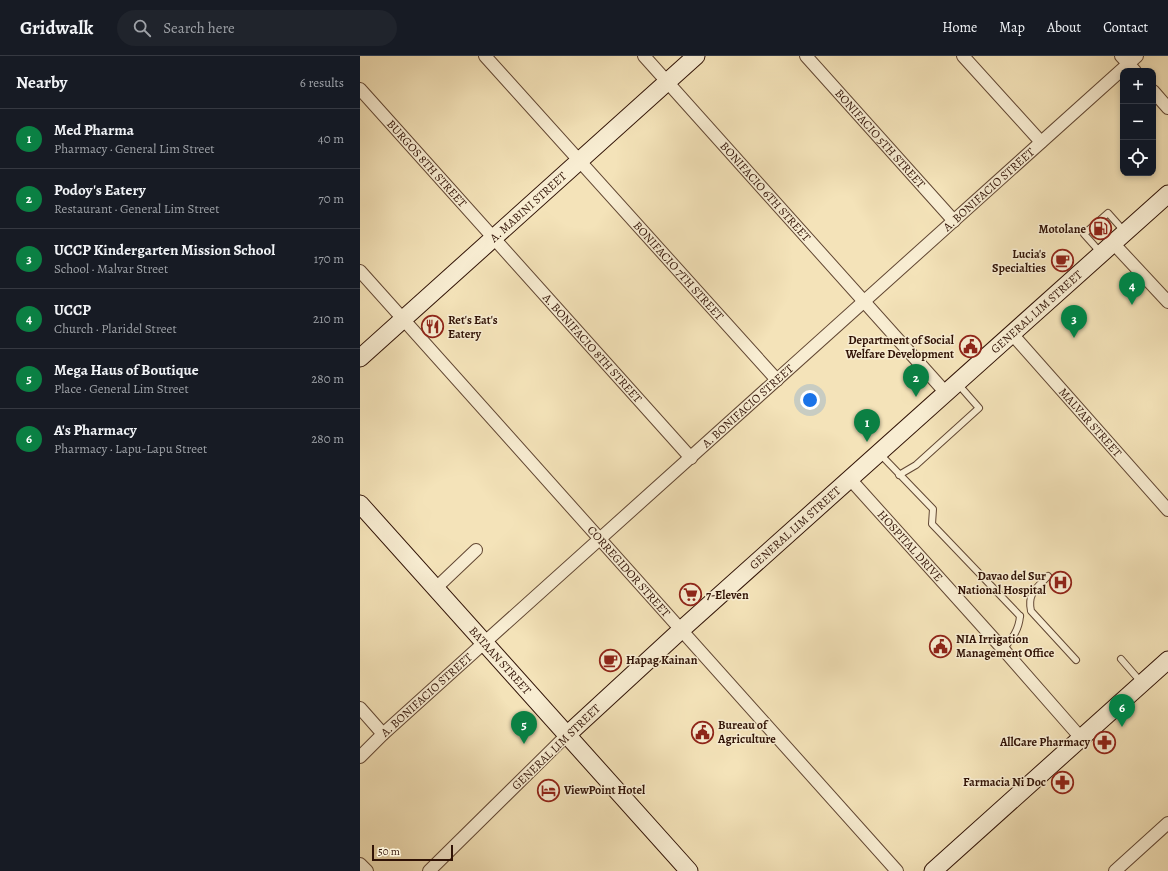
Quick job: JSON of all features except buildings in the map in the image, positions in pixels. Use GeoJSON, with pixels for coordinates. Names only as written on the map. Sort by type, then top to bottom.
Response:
{"type":"FeatureCollection","features":[{"type":"Feature","properties":{"kind":"street","name":"BONIFACIO 7TH STREET"},"geometry":{"type":"LineString","coordinates":[[485,56],[777,380]]}},
{"type":"Feature","properties":{"kind":"street","name":"BONIFACIO 6TH STREET"},"geometry":{"type":"LineString","coordinates":[[644,56],[865,301],[952,388]]}},
{"type":"Feature","properties":{"kind":"street","name":"A. MABINI STREET"},"geometry":{"type":"LineString","coordinates":[[360,358],[696,56]]}},
{"type":"Feature","properties":{"kind":"street","name":"BONIFACIO 5TH STREET"},"geometry":{"type":"LineString","coordinates":[[806,56],[954,220]]}},
{"type":"Feature","properties":{"kind":"street"},"geometry":{"type":"LineString","coordinates":[[963,56],[1041,142]]}},
{"type":"Feature","properties":{"kind":"street","name":"A. BONIFACIO STREET"},"geometry":{"type":"LineString","coordinates":[[360,757],[485,642],[1130,62]]}},
{"type":"Feature","properties":{"kind":"street","name":"BURGOS 8TH STREET"},"geometry":{"type":"LineString","coordinates":[[360,89],[494,238]]}},
{"type":"Feature","properties":{"kind":"street"},"geometry":{"type":"LineString","coordinates":[[1156,94],[1168,108]]}},
{"type":"Feature","properties":{"kind":"street","name":"GENERAL LIM STREET"},"geometry":{"type":"LineString","coordinates":[[429,871],[567,735],[681,630],[1168,194]]}},
{"type":"Feature","properties":{"kind":"street","name":"A. BONIFACIO 8TH STREET"},"geometry":{"type":"LineString","coordinates":[[494,238],[691,458]]}},
{"type":"Feature","properties":{"kind":"street"},"geometry":{"type":"LineString","coordinates":[[1113,243],[1168,302]]}},
{"type":"Feature","properties":{"kind":"street","name":"CORREGIDOR STREET"},"geometry":{"type":"LineString","coordinates":[[360,271],[897,871]]}},
{"type":"Feature","properties":{"kind":"street","name":"MALVAR STREET"},"geometry":{"type":"LineString","coordinates":[[1012,334],[1168,510]]}},
{"type":"Feature","properties":{"kind":"street","name":"HOSPITAL DRIVE"},"geometry":{"type":"LineString","coordinates":[[850,479],[1081,738]]}},
{"type":"Feature","properties":{"kind":"street","name":"BATAAN STREET"},"geometry":{"type":"LineString","coordinates":[[360,504],[485,642],[686,870]]}},
{"type":"Feature","properties":{"kind":"street"},"geometry":{"type":"LineString","coordinates":[[436,588],[476,550]]}},
{"type":"Feature","properties":{"kind":"street"},"geometry":{"type":"LineString","coordinates":[[933,871],[1168,660]]}},
{"type":"Feature","properties":{"kind":"street"},"geometry":{"type":"LineString","coordinates":[[360,708],[384,734]]}},
{"type":"Feature","properties":{"kind":"street"},"geometry":{"type":"LineString","coordinates":[[1115,871],[1168,823]]}},
{"type":"Feature","properties":{"kind":"street"},"geometry":{"type":"LineString","coordinates":[[360,864],[367,871]]}},
{"type":"Feature","properties":{"kind":"lane"},"geometry":{"type":"LineString","coordinates":[[1108,213],[1113,243],[1084,234],[1108,213]]}},
{"type":"Feature","properties":{"kind":"lane"},"geometry":{"type":"LineString","coordinates":[[899,475],[916,465],[979,408],[952,388]]}},
{"type":"Feature","properties":{"kind":"lane"},"geometry":{"type":"LineString","coordinates":[[879,453],[933,509],[932,524],[1020,616]]}},
{"type":"Feature","properties":{"kind":"lane"},"geometry":{"type":"LineString","coordinates":[[1048,576],[1031,593],[1029,602],[1031,611],[1076,660]]}},
{"type":"Feature","properties":{"kind":"lane"},"geometry":{"type":"LineString","coordinates":[[1003,649],[1014,637],[1020,616],[1031,611]]}},
{"type":"Feature","properties":{"kind":"lane"},"geometry":{"type":"LineString","coordinates":[[1121,659],[1142,683]]}},
{"type":"Feature","properties":{"kind":"place","name":"Motolane"},"geometry":{"type":"Point","coordinates":[1101,229]}},
{"type":"Feature","properties":{"kind":"place","name":"Lucia's Specialties"},"geometry":{"type":"Point","coordinates":[1062,261]}},
{"type":"Feature","properties":{"kind":"place","name":"UCCP"},"geometry":{"type":"Point","coordinates":[1132,305]}},
{"type":"Feature","properties":{"kind":"place","name":"Ret's Eat's Eatery"},"geometry":{"type":"Point","coordinates":[433,327]}},
{"type":"Feature","properties":{"kind":"place","name":"UCCP Kindergarten Mission School"},"geometry":{"type":"Point","coordinates":[1074,338]}},
{"type":"Feature","properties":{"kind":"place","name":"Department of Social Welfare Development"},"geometry":{"type":"Point","coordinates":[970,347]}},
{"type":"Feature","properties":{"kind":"place","name":"Podoy's Eatery"},"geometry":{"type":"Point","coordinates":[916,397]}},
{"type":"Feature","properties":{"kind":"place","name":"Med Pharma"},"geometry":{"type":"Point","coordinates":[867,442]}},
{"type":"Feature","properties":{"kind":"place","name":"Davao del Sur National Hospital"},"geometry":{"type":"Point","coordinates":[1061,583]}},
{"type":"Feature","properties":{"kind":"place","name":"7-Eleven"},"geometry":{"type":"Point","coordinates":[690,595]}},
{"type":"Feature","properties":{"kind":"place","name":"NIA Irrigation Management Office"},"geometry":{"type":"Point","coordinates":[940,646]}},
{"type":"Feature","properties":{"kind":"place","name":"Hapag Kainan"},"geometry":{"type":"Point","coordinates":[610,660]}},
{"type":"Feature","properties":{"kind":"place","name":"A's Pharmacy"},"geometry":{"type":"Point","coordinates":[1122,727]}},
{"type":"Feature","properties":{"kind":"place","name":"Bureau of Agriculture"},"geometry":{"type":"Point","coordinates":[702,732]}},
{"type":"Feature","properties":{"kind":"place","name":"AllCare Pharmacy"},"geometry":{"type":"Point","coordinates":[1105,742]}},
{"type":"Feature","properties":{"kind":"place","name":"Mega Haus of Boutique"},"geometry":{"type":"Point","coordinates":[524,744]}},
{"type":"Feature","properties":{"kind":"place","name":"Farmacia Ni Doc"},"geometry":{"type":"Point","coordinates":[1062,782]}},
{"type":"Feature","properties":{"kind":"place","name":"ViewPoint Hotel"},"geometry":{"type":"Point","coordinates":[549,790]}}]}
